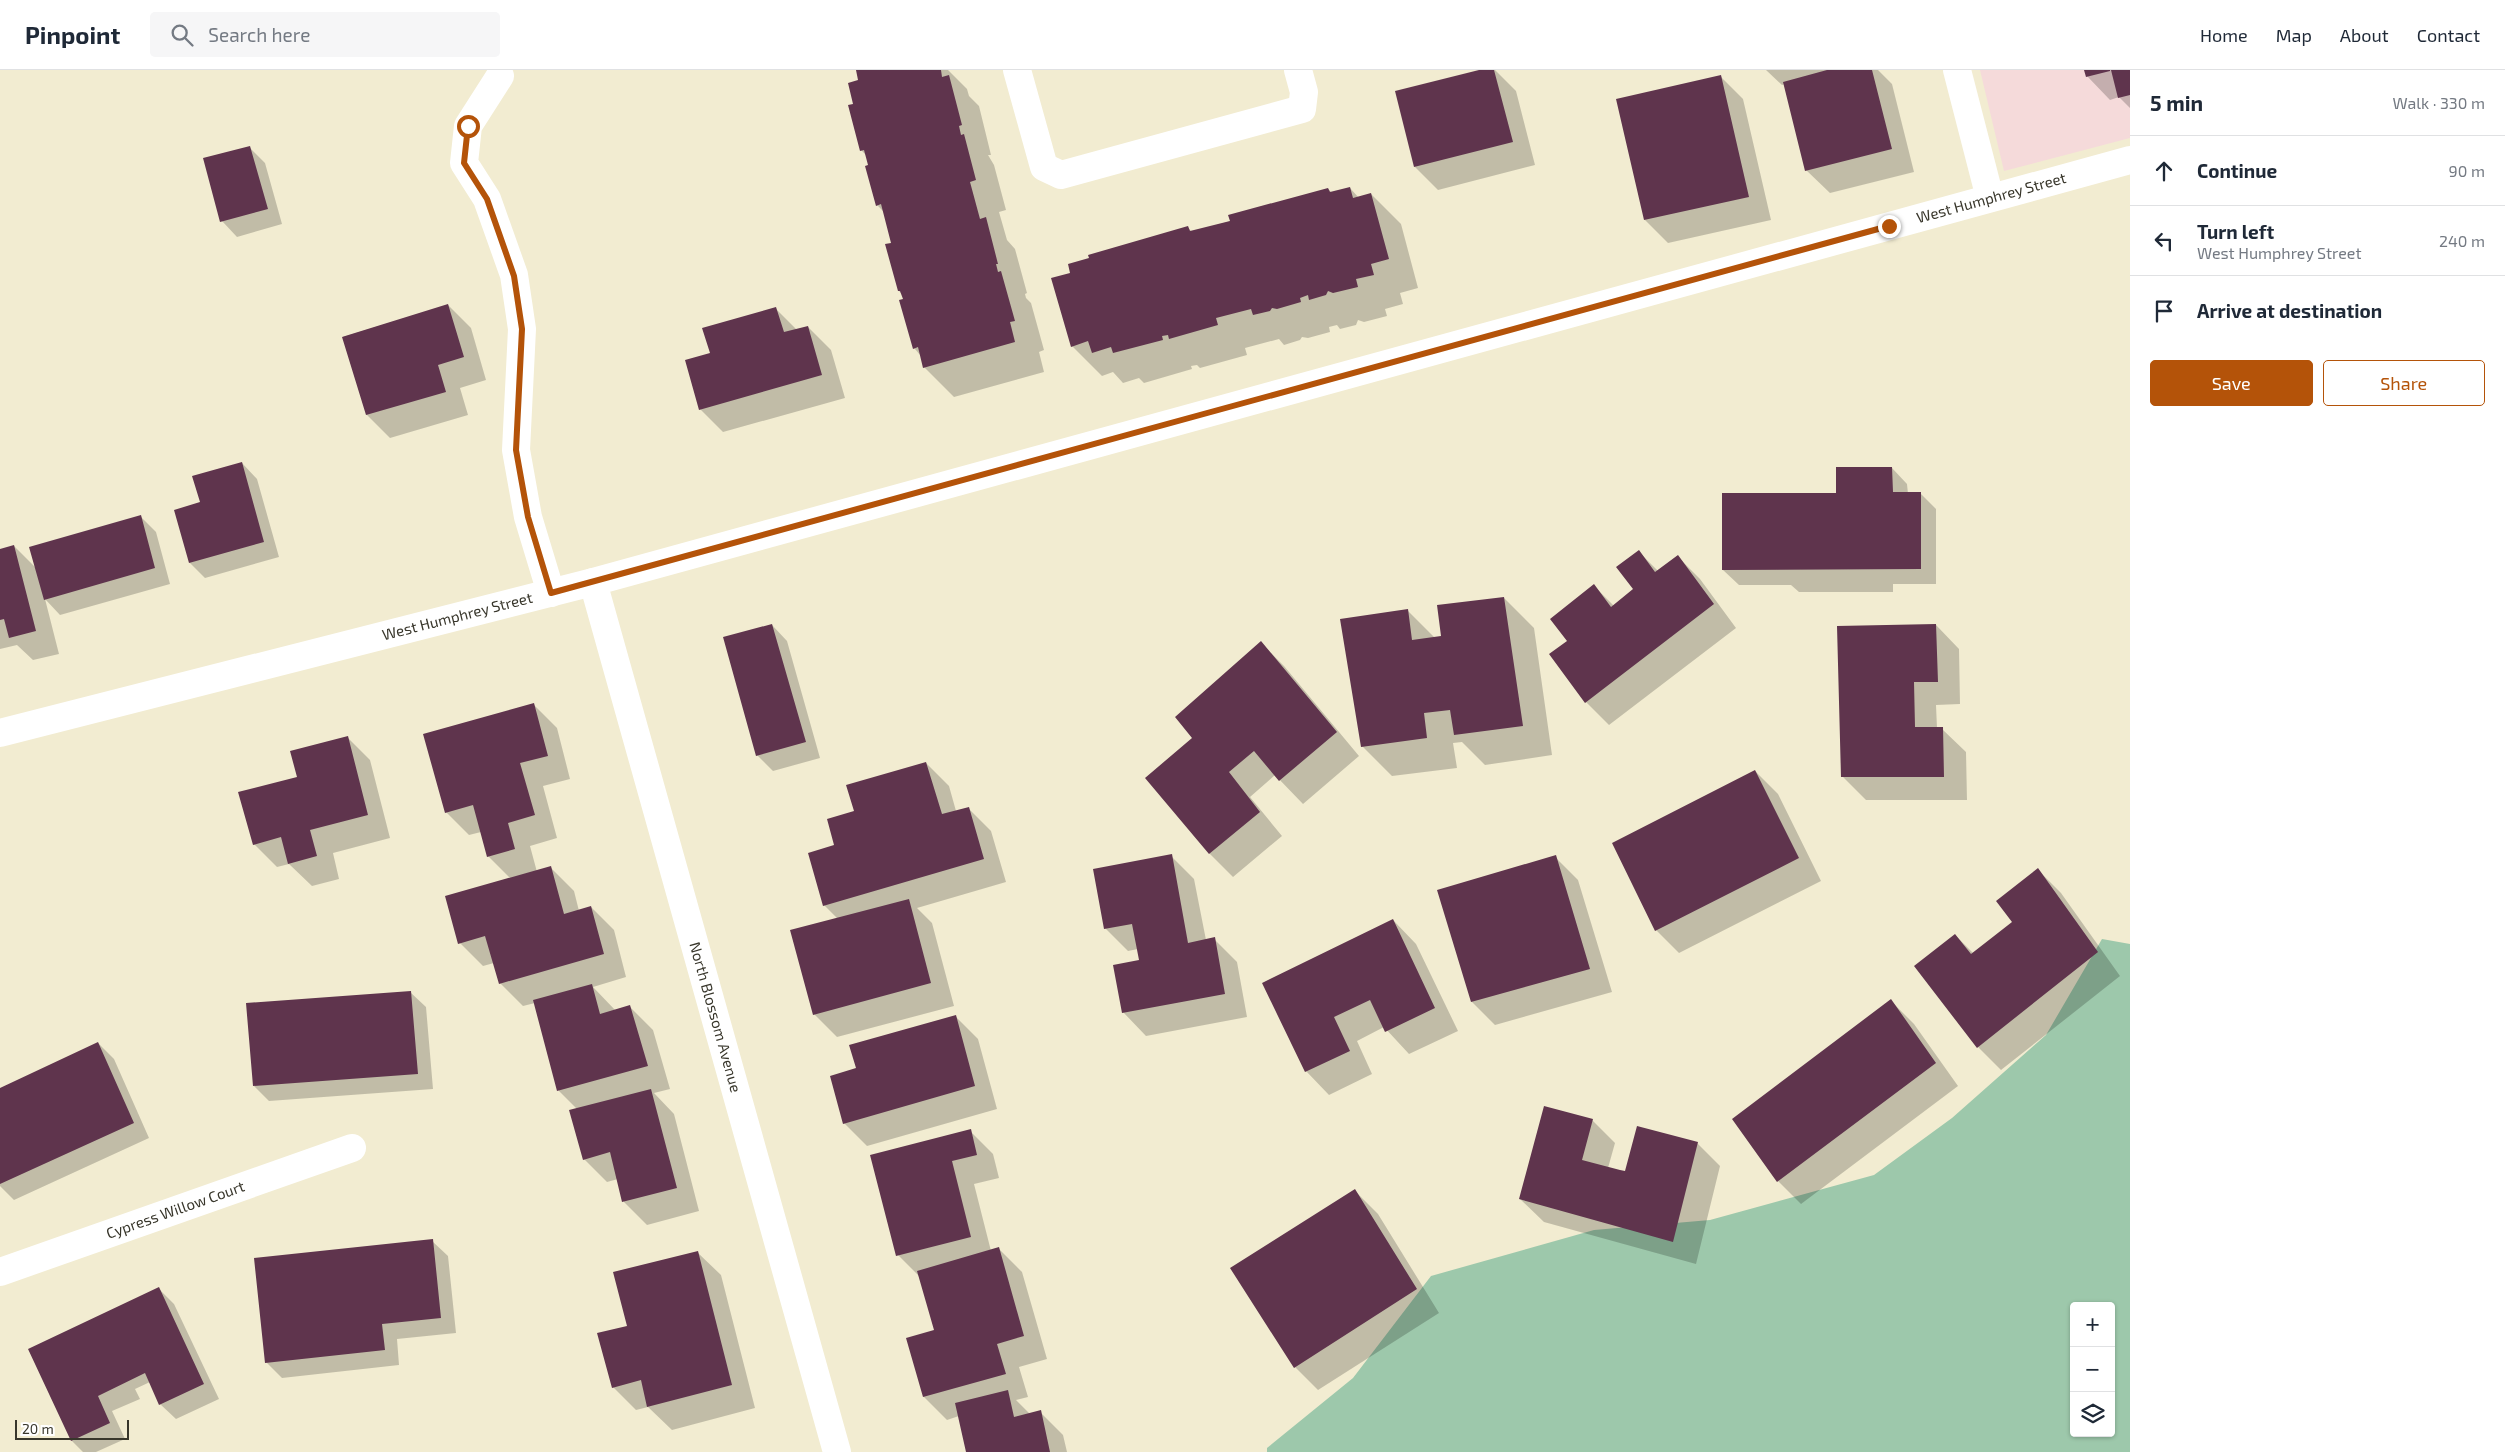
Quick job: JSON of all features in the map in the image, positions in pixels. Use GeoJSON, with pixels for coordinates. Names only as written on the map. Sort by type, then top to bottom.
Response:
{"type":"FeatureCollection","features":[{"type":"Feature","properties":{"kind":"street"},"geometry":{"type":"LineString","coordinates":[[1017,70],[1044,167],[1061,175],[1302,109],[1304,92],[1298,70]]}},
{"type":"Feature","properties":{"kind":"street"},"geometry":{"type":"LineString","coordinates":[[1957,70],[1990,198]]}},
{"type":"Feature","properties":{"kind":"street"},"geometry":{"type":"LineString","coordinates":[[500,76],[468,126],[464,163],[487,199],[514,276],[522,329],[516,450],[528,517],[551,593]]}},
{"type":"Feature","properties":{"kind":"street","name":"West Humphrey Street"},"geometry":{"type":"LineString","coordinates":[[0,733],[593,582],[2130,160]]}},
{"type":"Feature","properties":{"kind":"street","name":"North Blossom Avenue"},"geometry":{"type":"LineString","coordinates":[[593,582],[838,1452]]}},
{"type":"Feature","properties":{"kind":"street","name":"Cypress Willow Court"},"geometry":{"type":"LineString","coordinates":[[0,1272],[352,1148]]}},
{"type":"Feature","properties":{"kind":"shaded area"},"geometry":{"type":"Polygon","coordinates":[[[1980,70],[2130,70],[2130,138],[2004,171],[1980,70]]]}},
{"type":"Feature","properties":{"kind":"green space"},"geometry":{"type":"Polygon","coordinates":[[[2102,939],[2130,944],[2130,1452],[1267,1452],[1267,1448],[1353,1378],[1431,1276],[1594,1230],[1710,1220],[1874,1175],[1952,1118],[2046,1035],[2102,939]]]}},
{"type":"Feature","properties":{"kind":"building"},"geometry":{"type":"Polygon","coordinates":[[[856,70],[941,70],[942,77],[949,75],[962,125],[959,126],[961,135],[964,134],[976,180],[970,182],[980,219],[986,217],[998,264],[996,264],[998,272],[1001,271],[1015,321],[1010,322],[1015,342],[923,368],[918,347],[913,349],[899,300],[903,299],[900,291],[898,291],[885,244],[891,243],[881,204],[876,206],[865,166],[868,165],[864,150],[860,151],[848,105],[853,104],[848,83],[858,80],[856,70]]]}},
{"type":"Feature","properties":{"kind":"building"},"geometry":{"type":"Polygon","coordinates":[[[1479,70],[1494,70],[1513,142],[1414,167],[1395,91],[1479,70]]]}},
{"type":"Feature","properties":{"kind":"building"},"geometry":{"type":"Polygon","coordinates":[[[1827,70],[1872,70],[1892,149],[1805,171],[1783,82],[1827,70]]]}},
{"type":"Feature","properties":{"kind":"building"},"geometry":{"type":"Polygon","coordinates":[[[2084,70],[2110,70],[2110,71],[2086,77],[2084,70]]]}},
{"type":"Feature","properties":{"kind":"building"},"geometry":{"type":"Polygon","coordinates":[[[2111,70],[2130,70],[2130,95],[2118,98],[2111,70]]]}},
{"type":"Feature","properties":{"kind":"building"},"geometry":{"type":"Polygon","coordinates":[[[1721,75],[1749,197],[1644,220],[1616,99],[1721,75]]]}},
{"type":"Feature","properties":{"kind":"building"},"geometry":{"type":"Polygon","coordinates":[[[250,146],[268,209],[220,222],[203,158],[250,146]]]}},
{"type":"Feature","properties":{"kind":"building"},"geometry":{"type":"Polygon","coordinates":[[[1350,187],[1353,198],[1371,193],[1389,259],[1371,264],[1374,275],[1356,279],[1358,287],[1333,293],[1328,291],[1326,295],[1309,300],[1308,295],[1300,298],[1301,302],[1277,309],[1272,308],[1270,311],[1253,315],[1251,309],[1216,318],[1218,325],[1169,339],[1168,335],[1162,336],[1163,340],[1113,353],[1111,347],[1092,353],[1088,341],[1071,347],[1051,278],[1070,273],[1068,264],[1089,258],[1088,255],[1188,226],[1190,231],[1230,221],[1228,215],[1328,188],[1330,192],[1350,187]]]}},
{"type":"Feature","properties":{"kind":"building"},"geometry":{"type":"Polygon","coordinates":[[[448,304],[464,357],[438,365],[446,392],[366,415],[342,337],[448,304]]]}},
{"type":"Feature","properties":{"kind":"building"},"geometry":{"type":"Polygon","coordinates":[[[776,307],[784,332],[808,326],[822,375],[699,410],[685,360],[710,353],[702,328],[776,307]]]}},
{"type":"Feature","properties":{"kind":"building"},"geometry":{"type":"Polygon","coordinates":[[[242,462],[264,542],[189,563],[174,510],[200,502],[192,476],[242,462]]]}},
{"type":"Feature","properties":{"kind":"building"},"geometry":{"type":"Polygon","coordinates":[[[1836,467],[1892,467],[1893,492],[1921,492],[1921,569],[1722,570],[1722,493],[1836,493],[1836,467]]]}},
{"type":"Feature","properties":{"kind":"building"},"geometry":{"type":"Polygon","coordinates":[[[141,515],[155,568],[44,600],[29,547],[141,515]]]}},
{"type":"Feature","properties":{"kind":"building"},"geometry":{"type":"Polygon","coordinates":[[[14,545],[36,631],[9,638],[4,619],[0,620],[0,549],[14,545]]]}},
{"type":"Feature","properties":{"kind":"building"},"geometry":{"type":"Polygon","coordinates":[[[1639,550],[1655,572],[1678,555],[1714,604],[1585,703],[1549,654],[1567,641],[1550,619],[1594,584],[1611,607],[1633,589],[1616,567],[1639,550]]]}},
{"type":"Feature","properties":{"kind":"building"},"geometry":{"type":"Polygon","coordinates":[[[1504,597],[1523,726],[1454,735],[1450,710],[1424,713],[1427,738],[1361,747],[1340,619],[1408,609],[1412,640],[1441,636],[1437,605],[1504,597]]]}},
{"type":"Feature","properties":{"kind":"building"},"geometry":{"type":"Polygon","coordinates":[[[772,624],[806,742],[756,756],[723,637],[772,624]]]}},
{"type":"Feature","properties":{"kind":"building"},"geometry":{"type":"Polygon","coordinates":[[[1936,624],[1938,682],[1914,682],[1915,727],[1943,727],[1944,777],[1841,777],[1837,626],[1936,624]]]}},
{"type":"Feature","properties":{"kind":"building"},"geometry":{"type":"Polygon","coordinates":[[[1261,641],[1337,732],[1279,781],[1254,751],[1229,772],[1260,812],[1209,854],[1145,778],[1192,738],[1175,717],[1261,641]]]}},
{"type":"Feature","properties":{"kind":"building"},"geometry":{"type":"Polygon","coordinates":[[[534,703],[548,756],[520,763],[535,815],[508,823],[515,849],[487,857],[473,805],[445,813],[423,734],[534,703]]]}},
{"type":"Feature","properties":{"kind":"building"},"geometry":{"type":"Polygon","coordinates":[[[348,736],[368,815],[310,830],[317,856],[288,864],[281,837],[253,845],[238,792],[297,777],[290,751],[348,736]]]}},
{"type":"Feature","properties":{"kind":"building"},"geometry":{"type":"Polygon","coordinates":[[[926,762],[942,814],[969,807],[984,859],[823,906],[808,853],[834,845],[827,819],[854,811],[846,785],[926,762]]]}},
{"type":"Feature","properties":{"kind":"building"},"geometry":{"type":"Polygon","coordinates":[[[1755,770],[1799,858],[1655,931],[1612,843],[1755,770]]]}},
{"type":"Feature","properties":{"kind":"building"},"geometry":{"type":"Polygon","coordinates":[[[1172,854],[1188,943],[1215,937],[1225,994],[1122,1013],[1113,965],[1139,960],[1132,924],[1104,929],[1093,869],[1172,854]]]}},
{"type":"Feature","properties":{"kind":"building"},"geometry":{"type":"Polygon","coordinates":[[[1556,855],[1590,969],[1471,1002],[1437,890],[1556,855]]]}},
{"type":"Feature","properties":{"kind":"building"},"geometry":{"type":"Polygon","coordinates":[[[551,866],[564,914],[591,906],[604,954],[499,984],[485,936],[458,944],[445,896],[551,866]]]}},
{"type":"Feature","properties":{"kind":"building"},"geometry":{"type":"Polygon","coordinates":[[[2038,868],[2098,952],[1977,1048],[1914,966],[1955,934],[1971,954],[2012,922],[1996,901],[2038,868]]]}},
{"type":"Feature","properties":{"kind":"building"},"geometry":{"type":"Polygon","coordinates":[[[909,899],[931,983],[813,1015],[790,930],[909,899]]]}},
{"type":"Feature","properties":{"kind":"building"},"geometry":{"type":"Polygon","coordinates":[[[1393,919],[1435,1008],[1385,1032],[1370,1000],[1334,1017],[1350,1051],[1305,1072],[1262,983],[1393,919]]]}},
{"type":"Feature","properties":{"kind":"building"},"geometry":{"type":"Polygon","coordinates":[[[592,984],[600,1014],[630,1005],[648,1066],[557,1091],[533,1000],[592,984]]]}},
{"type":"Feature","properties":{"kind":"building"},"geometry":{"type":"Polygon","coordinates":[[[411,991],[418,1074],[253,1086],[246,1003],[411,991]]]}},
{"type":"Feature","properties":{"kind":"building"},"geometry":{"type":"Polygon","coordinates":[[[1891,999],[1936,1063],[1777,1182],[1732,1119],[1891,999]]]}},
{"type":"Feature","properties":{"kind":"building"},"geometry":{"type":"Polygon","coordinates":[[[956,1015],[975,1086],[843,1124],[830,1076],[856,1068],[849,1045],[956,1015]]]}},
{"type":"Feature","properties":{"kind":"building"},"geometry":{"type":"Polygon","coordinates":[[[98,1042],[134,1123],[0,1184],[0,1088],[98,1042]]]}},
{"type":"Feature","properties":{"kind":"building"},"geometry":{"type":"Polygon","coordinates":[[[651,1089],[677,1188],[622,1202],[610,1152],[583,1160],[569,1110],[651,1089]]]}},
{"type":"Feature","properties":{"kind":"building"},"geometry":{"type":"Polygon","coordinates":[[[1544,1106],[1593,1119],[1582,1160],[1620,1170],[1625,1171],[1637,1126],[1698,1142],[1673,1242],[1519,1199],[1544,1106]]]}},
{"type":"Feature","properties":{"kind":"building"},"geometry":{"type":"Polygon","coordinates":[[[971,1129],[977,1155],[952,1161],[971,1237],[896,1256],[870,1155],[971,1129]]]}},
{"type":"Feature","properties":{"kind":"building"},"geometry":{"type":"Polygon","coordinates":[[[1355,1189],[1417,1289],[1294,1368],[1230,1268],[1355,1189]]]}},
{"type":"Feature","properties":{"kind":"building"},"geometry":{"type":"Polygon","coordinates":[[[433,1239],[441,1318],[382,1324],[385,1350],[265,1363],[254,1258],[433,1239]]]}},
{"type":"Feature","properties":{"kind":"building"},"geometry":{"type":"Polygon","coordinates":[[[999,1247],[1024,1336],[997,1344],[1006,1374],[923,1397],[906,1338],[934,1330],[917,1271],[999,1247]]]}},
{"type":"Feature","properties":{"kind":"building"},"geometry":{"type":"Polygon","coordinates":[[[698,1251],[732,1385],[647,1407],[641,1380],[612,1388],[597,1333],[627,1326],[613,1272],[698,1251]]]}},
{"type":"Feature","properties":{"kind":"building"},"geometry":{"type":"Polygon","coordinates":[[[159,1287],[204,1384],[159,1405],[145,1373],[98,1396],[110,1423],[71,1441],[28,1349],[159,1287]]]}},
{"type":"Feature","properties":{"kind":"building"},"geometry":{"type":"Polygon","coordinates":[[[1008,1390],[1014,1417],[1041,1410],[1050,1452],[966,1452],[955,1403],[1008,1390]]]}},
{"type":"Feature","properties":{"kind":"route"},"geometry":{"type":"LineString","coordinates":[[468,126],[464,163],[487,199],[514,276],[522,329],[516,450],[528,517],[551,593],[1889,226]]}}]}
